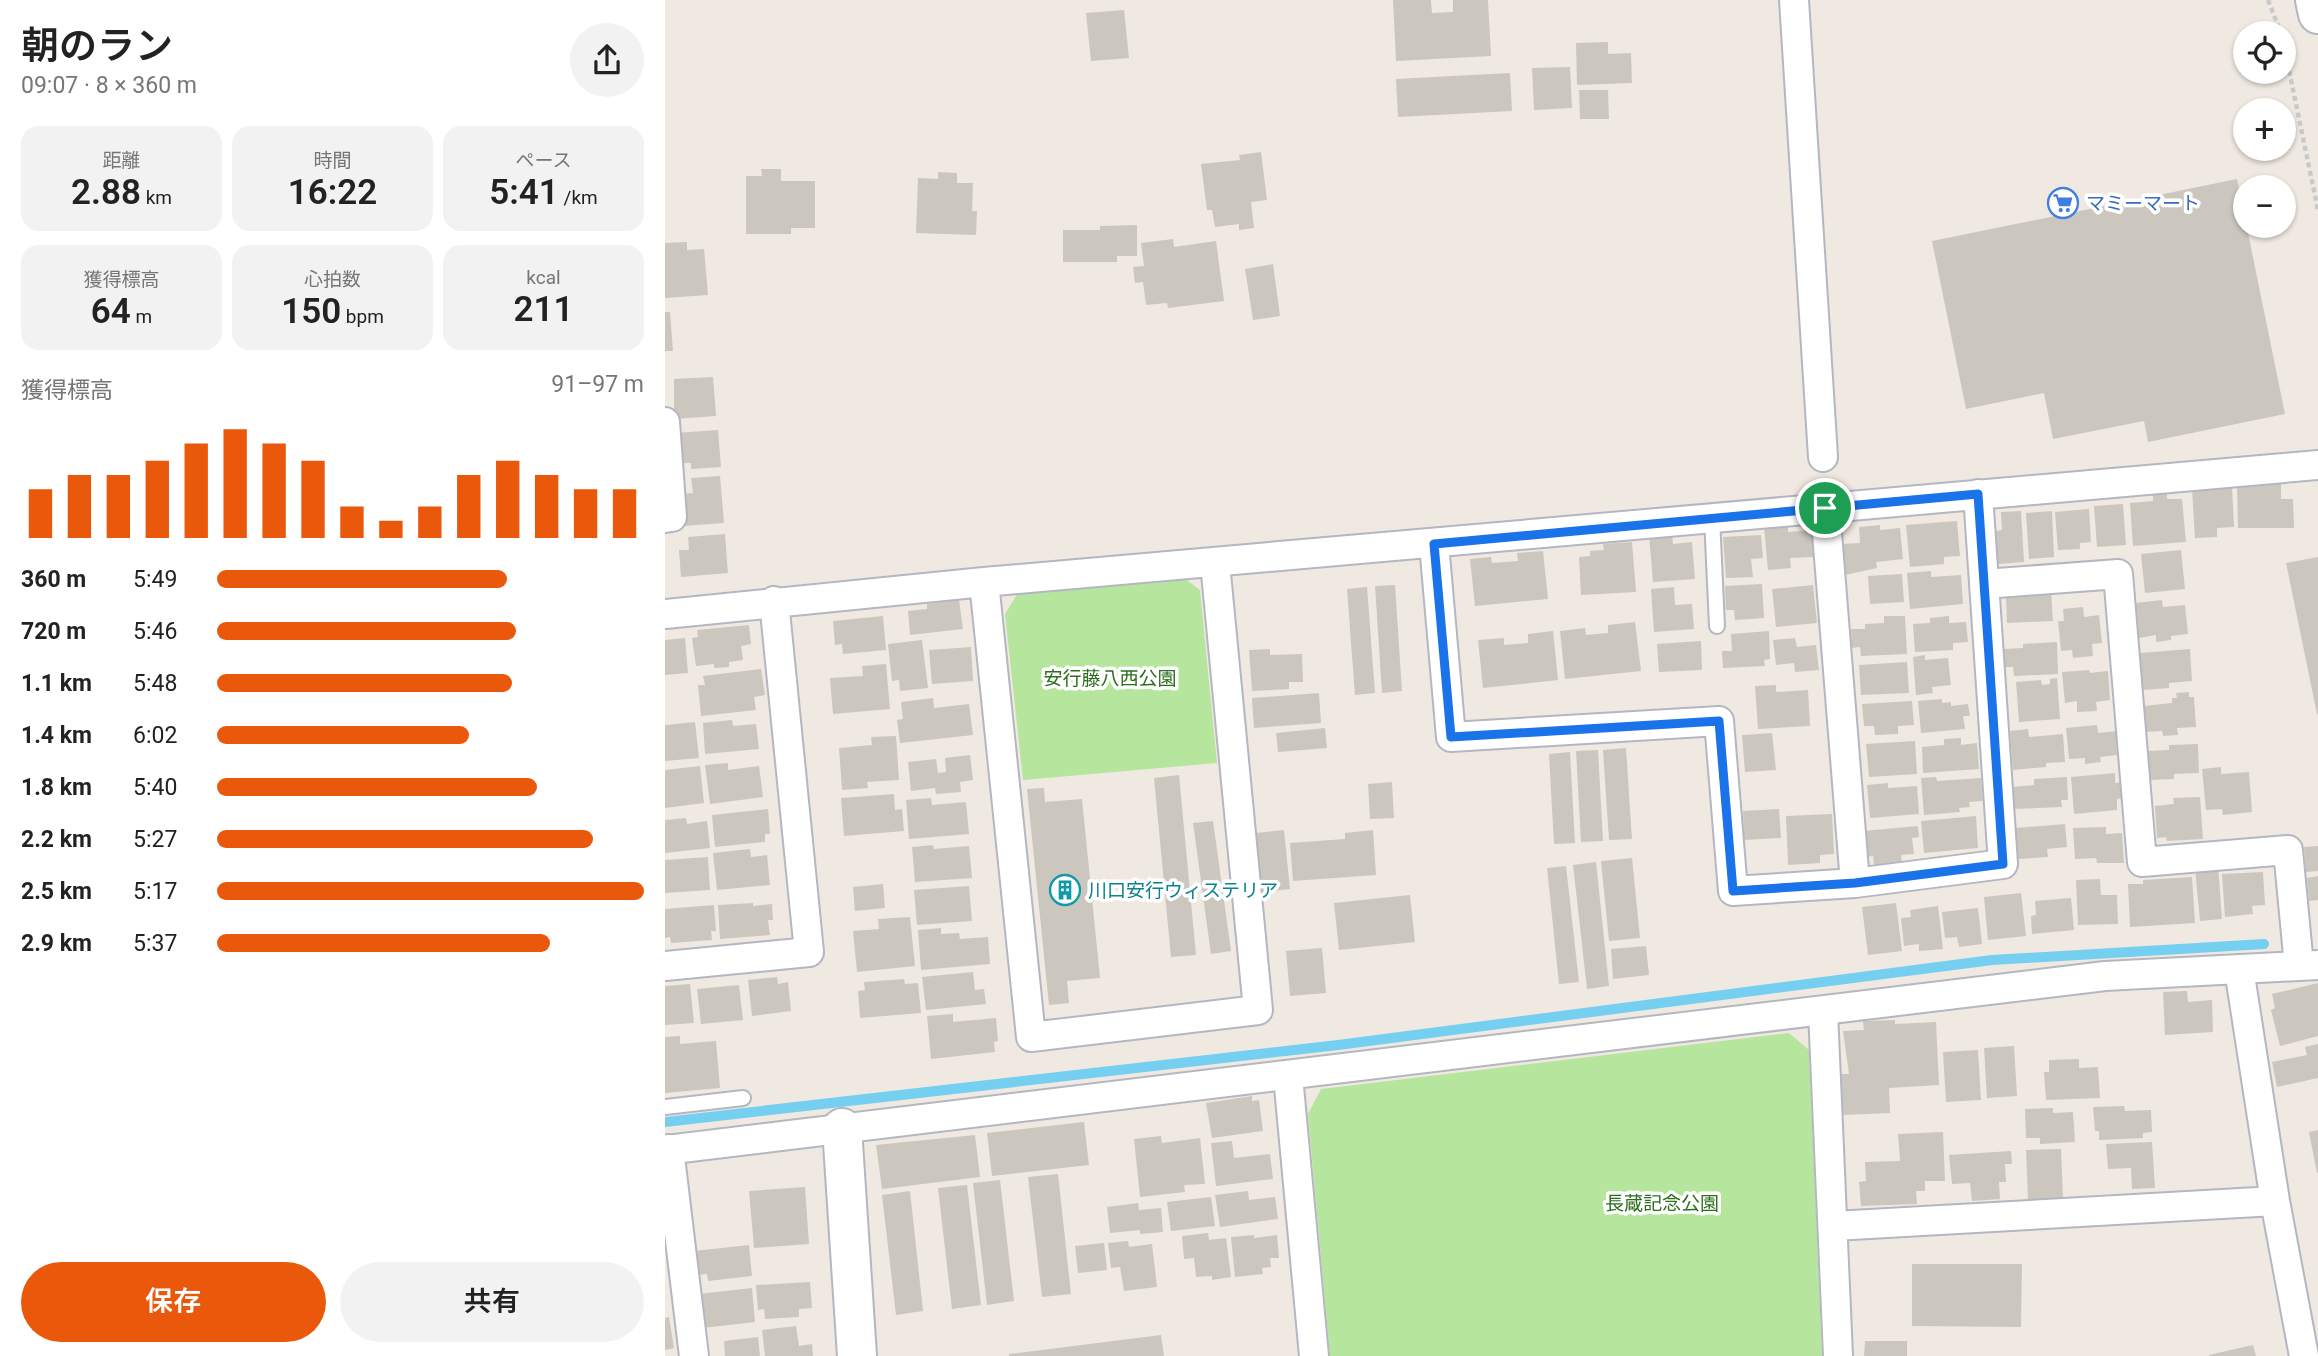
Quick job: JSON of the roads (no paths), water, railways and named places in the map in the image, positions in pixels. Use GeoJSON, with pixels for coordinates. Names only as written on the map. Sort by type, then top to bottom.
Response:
{"type":"FeatureCollection","features":[{"type":"Feature","properties":{"kind":"street"},"geometry":{"type":"LineString","coordinates":[[1794,0],[1823,457]]}},
{"type":"Feature","properties":{"kind":"street"},"geometry":{"type":"LineString","coordinates":[[2315,0],[2318,14]]}},
{"type":"Feature","properties":{"kind":"street"},"geometry":{"type":"LineString","coordinates":[[665,422],[672,517],[665,518]]}},
{"type":"Feature","properties":{"kind":"street"},"geometry":{"type":"LineString","coordinates":[[665,614],[984,582],[2318,465]]}},
{"type":"Feature","properties":{"kind":"street"},"geometry":{"type":"LineString","coordinates":[[1434,544],[1451,737],[1719,721],[1733,891],[1855,883],[2003,864],[1978,494]]}},
{"type":"Feature","properties":{"kind":"street"},"geometry":{"type":"LineString","coordinates":[[1825,508],[1855,883]]}},
{"type":"Feature","properties":{"kind":"street"},"geometry":{"type":"LineString","coordinates":[[984,582],[1031,1037],[1258,1010],[1215,563]]}},
{"type":"Feature","properties":{"kind":"street"},"geometry":{"type":"LineString","coordinates":[[694,1356],[667,1150],[2105,976],[2309,966],[2288,850],[2142,862],[2118,575],[1984,584]]}},
{"type":"Feature","properties":{"kind":"street"},"geometry":{"type":"LineString","coordinates":[[665,967],[809,952],[774,601]]}},
{"type":"Feature","properties":{"kind":"street"},"geometry":{"type":"LineString","coordinates":[[2239,969],[2275,1201],[2304,1356]]}},
{"type":"Feature","properties":{"kind":"street"},"geometry":{"type":"LineString","coordinates":[[1823,1011],[1838,1356]]}},
{"type":"Feature","properties":{"kind":"street"},"geometry":{"type":"LineString","coordinates":[[1288,1076],[1314,1356]]}},
{"type":"Feature","properties":{"kind":"street"},"geometry":{"type":"LineString","coordinates":[[842,1128],[857,1356]]}},
{"type":"Feature","properties":{"kind":"street"},"geometry":{"type":"LineString","coordinates":[[1834,1226],[2275,1201]]}},
{"type":"Feature","properties":{"kind":"lane"},"geometry":{"type":"LineString","coordinates":[[1712,518],[1717,626]]}},
{"type":"Feature","properties":{"kind":"lane"},"geometry":{"type":"LineString","coordinates":[[665,1107],[743,1098]]}},
{"type":"Feature","properties":{"kind":"waterway"},"geometry":{"type":"LineString","coordinates":[[665,1122],[1338,1045],[1992,960],[2264,944]]}},
{"type":"Feature","properties":{"kind":"place","name":"マミーマート"},"geometry":{"type":"Point","coordinates":[2063,203]}},
{"type":"Feature","properties":{"kind":"place","name":"川口安行ウィステリア"},"geometry":{"type":"Point","coordinates":[1065,890]}},
{"type":"Feature","properties":{"kind":"park label","name":"安行藤八西公園"},"geometry":{"type":"Point","coordinates":[1110,678]}},
{"type":"Feature","properties":{"kind":"park label","name":"長蔵記念公園"},"geometry":{"type":"Point","coordinates":[1662,1203]}}]}
